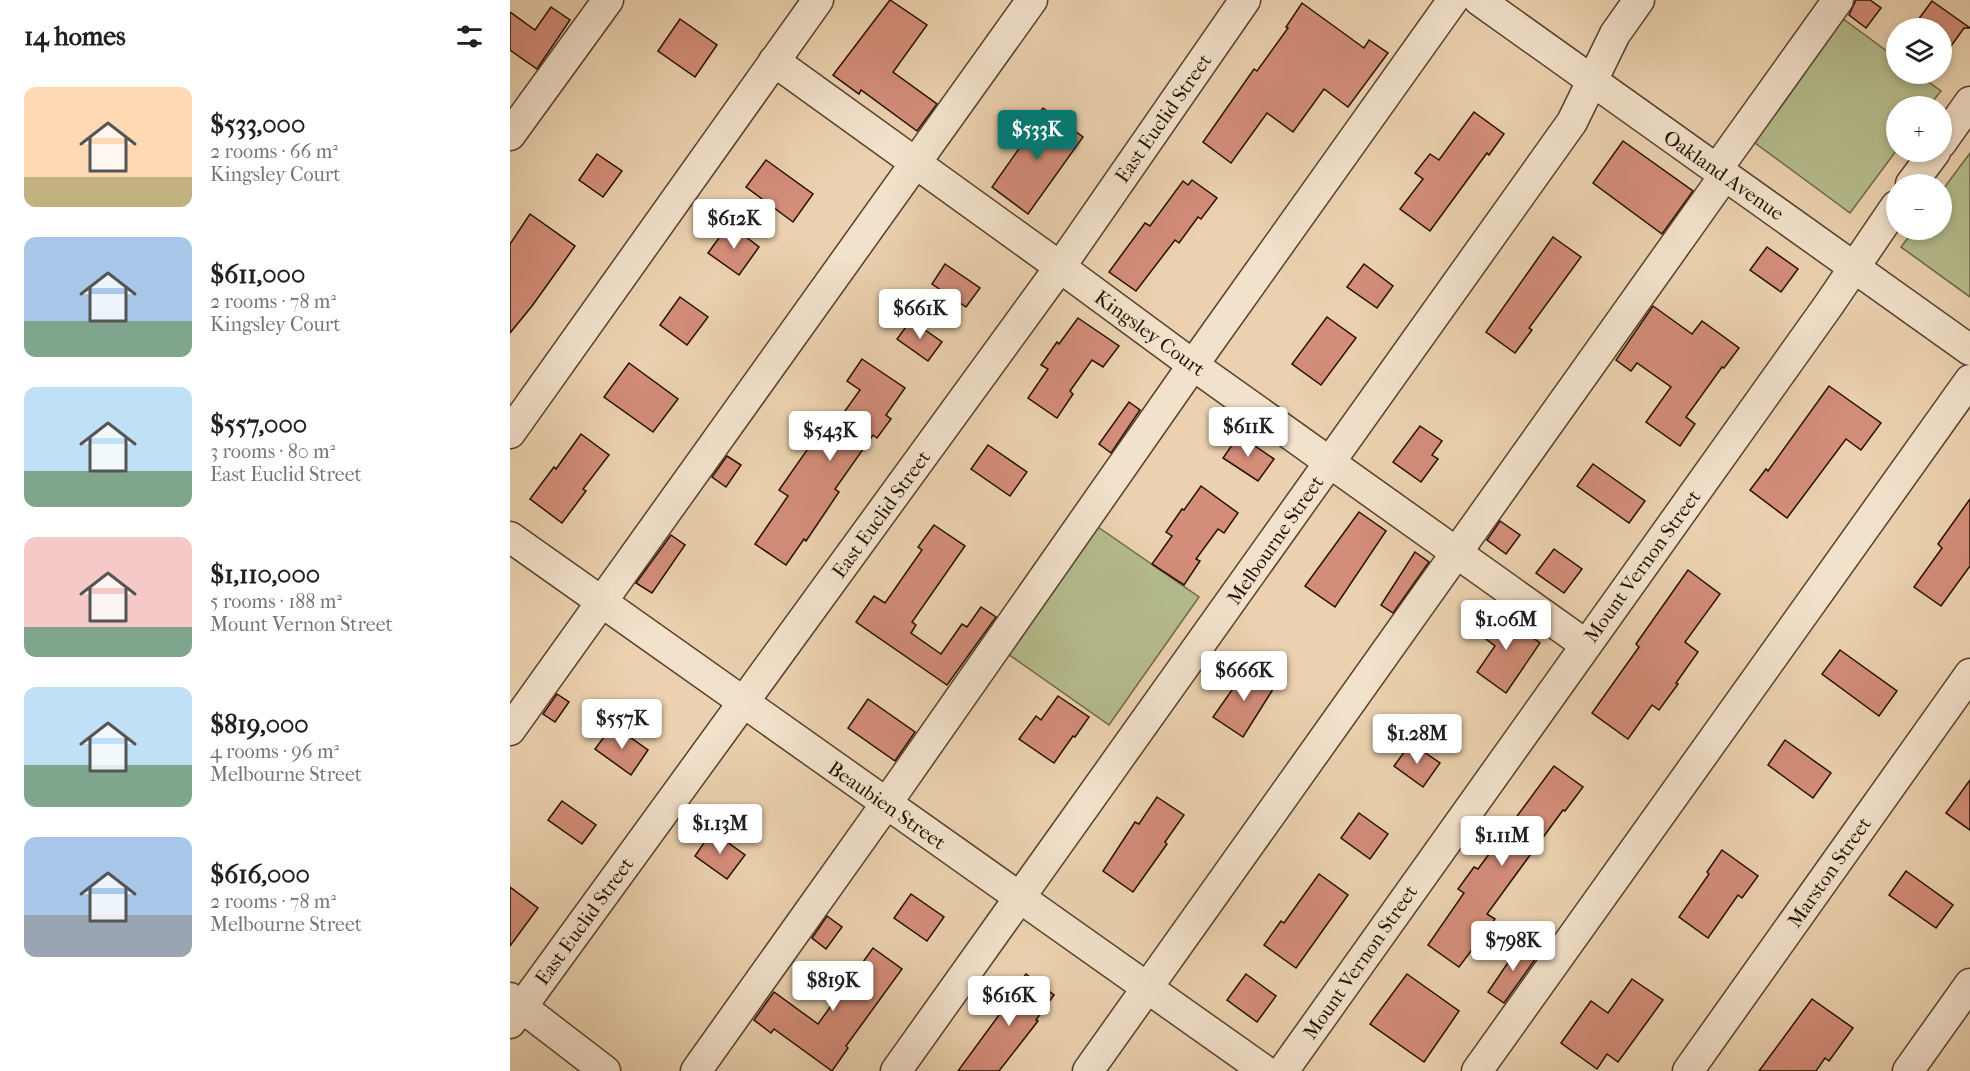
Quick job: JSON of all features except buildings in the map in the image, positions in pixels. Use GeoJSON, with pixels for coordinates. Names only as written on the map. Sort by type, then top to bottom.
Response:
{"type":"FeatureCollection","features":[{"type":"Feature","properties":{"kind":"street"},"geometry":{"type":"LineString","coordinates":[[510,135],[608,0]]}},
{"type":"Feature","properties":{"kind":"street"},"geometry":{"type":"LineString","coordinates":[[510,433],[818,0]]}},
{"type":"Feature","properties":{"kind":"street"},"geometry":{"type":"LineString","coordinates":[[510,730],[1032,0]]}},
{"type":"Feature","properties":{"kind":"street","name":"East Euclid Street"},"geometry":{"type":"LineString","coordinates":[[514,1009],[744,703],[1060,267],[1245,0]]}},
{"type":"Feature","properties":{"kind":"street"},"geometry":{"type":"LineString","coordinates":[[696,1071],[1453,0]]}},
{"type":"Feature","properties":{"kind":"street","name":"Oakland Avenue"},"geometry":{"type":"LineString","coordinates":[[1479,0],[1970,350]]}},
{"type":"Feature","properties":{"kind":"street","name":"Melbourne Street"},"geometry":{"type":"LineString","coordinates":[[896,1071],[1572,122],[1615,34],[1640,0]]}},
{"type":"Feature","properties":{"kind":"street"},"geometry":{"type":"LineString","coordinates":[[1088,1071],[1456,552],[1838,0]]}},
{"type":"Feature","properties":{"kind":"street","name":"Kingsley Court"},"geometry":{"type":"LineString","coordinates":[[774,61],[1193,365],[1586,645]]}},
{"type":"Feature","properties":{"kind":"street"},"geometry":{"type":"LineString","coordinates":[[1952,127],[1970,102]]}},
{"type":"Feature","properties":{"kind":"street","name":"Mount Vernon Street"},"geometry":{"type":"LineString","coordinates":[[1282,1071],[1886,221]]}},
{"type":"Feature","properties":{"kind":"street"},"geometry":{"type":"LineString","coordinates":[[1477,1071],[1970,380]]}},
{"type":"Feature","properties":{"kind":"street","name":"Beaubien Street"},"geometry":{"type":"LineString","coordinates":[[510,537],[1265,1071]]}},
{"type":"Feature","properties":{"kind":"street","name":"Marston Street"},"geometry":{"type":"LineString","coordinates":[[1688,1071],[1970,674]]}},
{"type":"Feature","properties":{"kind":"street"},"geometry":{"type":"LineString","coordinates":[[1908,1071],[1970,984]]}},
{"type":"Feature","properties":{"kind":"street"},"geometry":{"type":"LineString","coordinates":[[514,1009],[606,1071]]}},
{"type":"Feature","properties":{"kind":"green space"},"geometry":{"type":"Polygon","coordinates":[[[1842,18],[1886,51],[1886,84],[1931,84],[1941,91],[1937,96],[1886,96],[1886,162],[1888,162],[1850,213],[1751,140],[1842,18]]]}},
{"type":"Feature","properties":{"kind":"green space"},"geometry":{"type":"Polygon","coordinates":[[[1970,153],[1970,297],[1901,247],[1906,240],[1952,240],[1952,177],[1970,153]]]}},
{"type":"Feature","properties":{"kind":"green space"},"geometry":{"type":"Polygon","coordinates":[[[1098,527],[1199,597],[1109,725],[1008,654],[1098,527]]]}}]}
